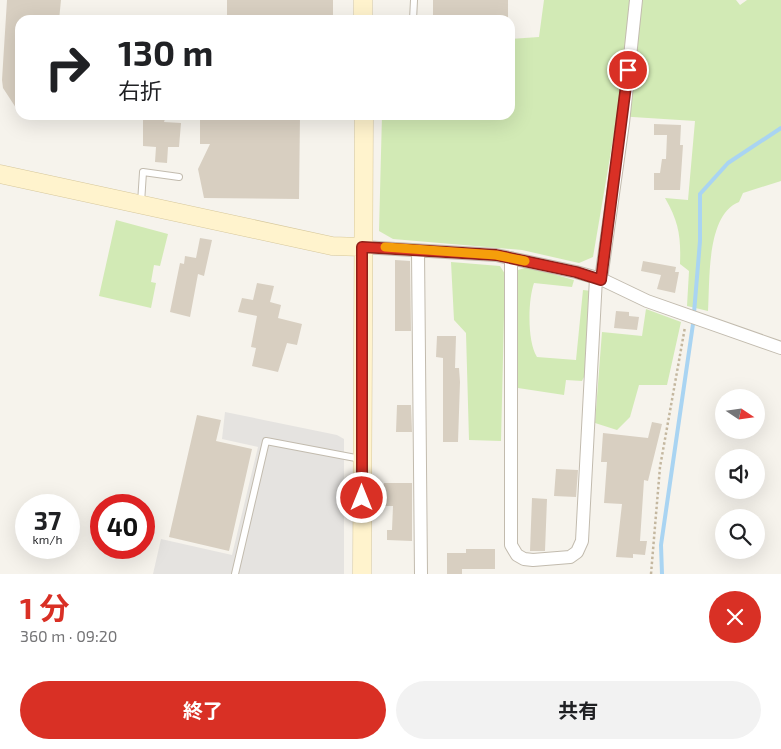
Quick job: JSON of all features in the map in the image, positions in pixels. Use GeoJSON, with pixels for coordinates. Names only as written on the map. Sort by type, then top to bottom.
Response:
{"type":"FeatureCollection","features":[{"type":"Feature","properties":{"kind":"street"},"geometry":{"type":"LineString","coordinates":[[363,0],[363,15]]}},
{"type":"Feature","properties":{"kind":"street"},"geometry":{"type":"LineString","coordinates":[[511,258],[511,545],[517,555],[524,559],[570,557],[577,552],[582,541],[599,279],[623,123],[636,0]]}},
{"type":"Feature","properties":{"kind":"street"},"geometry":{"type":"LineString","coordinates":[[362,574],[364,120]]}},
{"type":"Feature","properties":{"kind":"street"},"geometry":{"type":"LineString","coordinates":[[0,174],[332,246],[496,255],[576,272],[599,279],[647,301],[781,348]]}},
{"type":"Feature","properties":{"kind":"street"},"geometry":{"type":"LineString","coordinates":[[418,251],[421,574]]}},
{"type":"Feature","properties":{"kind":"lane"},"geometry":{"type":"LineString","coordinates":[[413,15],[414,0]]}},
{"type":"Feature","properties":{"kind":"lane"},"geometry":{"type":"LineString","coordinates":[[140,204],[143,172],[179,177]]}},
{"type":"Feature","properties":{"kind":"lane"},"geometry":{"type":"LineString","coordinates":[[235,574],[266,441],[362,459]]}},
{"type":"Feature","properties":{"kind":"path"},"geometry":{"type":"LineString","coordinates":[[651,574],[660,467],[682,353],[687,315]]}},
{"type":"Feature","properties":{"kind":"green space"},"geometry":{"type":"Polygon","coordinates":[[[544,0],[736,0],[740,5],[747,0],[781,0],[781,181],[743,193],[739,202],[728,209],[721,220],[715,234],[712,250],[708,311],[687,306],[689,271],[680,264],[678,230],[665,198],[688,200],[695,121],[617,116],[593,257],[579,263],[522,250],[393,239],[379,231],[382,120],[515,120],[515,39],[539,37],[544,0]]]}},
{"type":"Feature","properties":{"kind":"green space"},"geometry":{"type":"Polygon","coordinates":[[[116,220],[168,234],[160,266],[154,265],[151,282],[156,283],[151,308],[99,296],[116,220]]]}},
{"type":"Feature","properties":{"kind":"green space"},"geometry":{"type":"Polygon","coordinates":[[[451,262],[500,266],[505,274],[501,441],[469,440],[466,333],[454,320],[451,262]]]}},
{"type":"Feature","properties":{"kind":"green space"},"geometry":{"type":"Polygon","coordinates":[[[528,267],[574,280],[572,287],[534,283],[531,299],[530,331],[531,341],[537,357],[576,360],[583,290],[592,291],[586,373],[582,381],[566,380],[564,395],[518,388],[518,270],[528,267]]]}},
{"type":"Feature","properties":{"kind":"green space"},"geometry":{"type":"Polygon","coordinates":[[[646,309],[681,322],[667,385],[639,385],[630,417],[617,430],[595,423],[602,332],[642,336],[646,309]]]}},
{"type":"Feature","properties":{"kind":"shaded area"},"geometry":{"type":"Polygon","coordinates":[[[225,412],[337,435],[344,439],[344,574],[153,574],[161,539],[232,555],[258,447],[222,439],[225,412]]]}},
{"type":"Feature","properties":{"kind":"building"},"geometry":{"type":"Polygon","coordinates":[[[7,0],[61,0],[60,15],[15,15],[15,106],[3,88],[7,0]]]}},
{"type":"Feature","properties":{"kind":"building"},"geometry":{"type":"Polygon","coordinates":[[[227,0],[333,0],[333,15],[227,15],[227,0]]]}},
{"type":"Feature","properties":{"kind":"building"},"geometry":{"type":"Polygon","coordinates":[[[433,0],[508,0],[508,15],[433,15],[433,0]]]}},
{"type":"Feature","properties":{"kind":"building"},"geometry":{"type":"Polygon","coordinates":[[[143,120],[165,120],[164,122],[181,123],[179,147],[168,147],[167,163],[155,162],[156,147],[143,146],[143,120]]]}},
{"type":"Feature","properties":{"kind":"building"},"geometry":{"type":"Polygon","coordinates":[[[200,120],[300,120],[299,199],[204,198],[198,169],[210,144],[200,144],[200,120]]]}},
{"type":"Feature","properties":{"kind":"building"},"geometry":{"type":"Polygon","coordinates":[[[654,124],[681,125],[680,145],[683,145],[680,190],[654,190],[654,173],[660,173],[662,159],[666,159],[667,135],[654,135],[654,124]]]}},
{"type":"Feature","properties":{"kind":"building"},"geometry":{"type":"Polygon","coordinates":[[[200,238],[212,240],[204,276],[198,274],[190,317],[170,312],[180,263],[184,264],[185,256],[196,258],[200,238]]]}},
{"type":"Feature","properties":{"kind":"building"},"geometry":{"type":"Polygon","coordinates":[[[395,260],[410,261],[411,331],[395,331],[395,260]]]}},
{"type":"Feature","properties":{"kind":"building"},"geometry":{"type":"Polygon","coordinates":[[[643,261],[676,267],[675,272],[679,272],[675,293],[657,289],[661,275],[641,271],[643,261]]]}},
{"type":"Feature","properties":{"kind":"building"},"geometry":{"type":"Polygon","coordinates":[[[257,283],[274,286],[270,302],[281,305],[278,318],[302,324],[297,345],[287,343],[278,372],[252,366],[256,348],[251,347],[257,316],[238,312],[242,298],[253,300],[257,283]]]}},
{"type":"Feature","properties":{"kind":"building"},"geometry":{"type":"Polygon","coordinates":[[[616,311],[629,312],[629,316],[639,317],[637,330],[614,328],[616,311]]]}},
{"type":"Feature","properties":{"kind":"building"},"geometry":{"type":"Polygon","coordinates":[[[437,336],[456,336],[455,368],[459,368],[460,382],[458,442],[443,442],[443,358],[436,357],[437,336]]]}},
{"type":"Feature","properties":{"kind":"building"},"geometry":{"type":"Polygon","coordinates":[[[397,405],[411,405],[412,432],[396,432],[397,405]]]}},
{"type":"Feature","properties":{"kind":"building"},"geometry":{"type":"Polygon","coordinates":[[[197,415],[221,420],[216,441],[252,449],[229,551],[169,537],[197,415]]]}},
{"type":"Feature","properties":{"kind":"building"},"geometry":{"type":"Polygon","coordinates":[[[652,422],[662,424],[648,481],[644,480],[640,541],[647,541],[645,555],[633,554],[633,558],[616,557],[622,504],[604,503],[607,462],[601,462],[603,433],[648,438],[652,422]]]}},
{"type":"Feature","properties":{"kind":"building"},"geometry":{"type":"Polygon","coordinates":[[[556,469],[578,470],[576,497],[554,496],[556,469]]]}},
{"type":"Feature","properties":{"kind":"building"},"geometry":{"type":"Polygon","coordinates":[[[384,483],[412,483],[412,541],[387,540],[387,530],[392,530],[393,506],[383,506],[384,483]]]}},
{"type":"Feature","properties":{"kind":"building"},"geometry":{"type":"Polygon","coordinates":[[[532,498],[547,499],[545,551],[530,551],[532,498]]]}},
{"type":"Feature","properties":{"kind":"building"},"geometry":{"type":"Polygon","coordinates":[[[466,549],[495,549],[495,569],[462,569],[462,574],[447,574],[447,553],[466,553],[466,549]]]}},
{"type":"Feature","properties":{"kind":"waterway"},"geometry":{"type":"LineString","coordinates":[[694,313],[700,241],[700,194],[728,163],[781,128]]}},
{"type":"Feature","properties":{"kind":"waterway"},"geometry":{"type":"LineString","coordinates":[[662,574],[661,545],[693,324]]}},
{"type":"Feature","properties":{"kind":"slow traffic"},"geometry":{"type":"LineString","coordinates":[[385,247],[418,251],[496,255],[525,261]]}},
{"type":"Feature","properties":{"kind":"route"},"geometry":{"type":"LineString","coordinates":[[362,498],[362,247],[374,246],[418,251],[496,255],[576,272],[601,280],[623,123],[628,70]]}}]}
